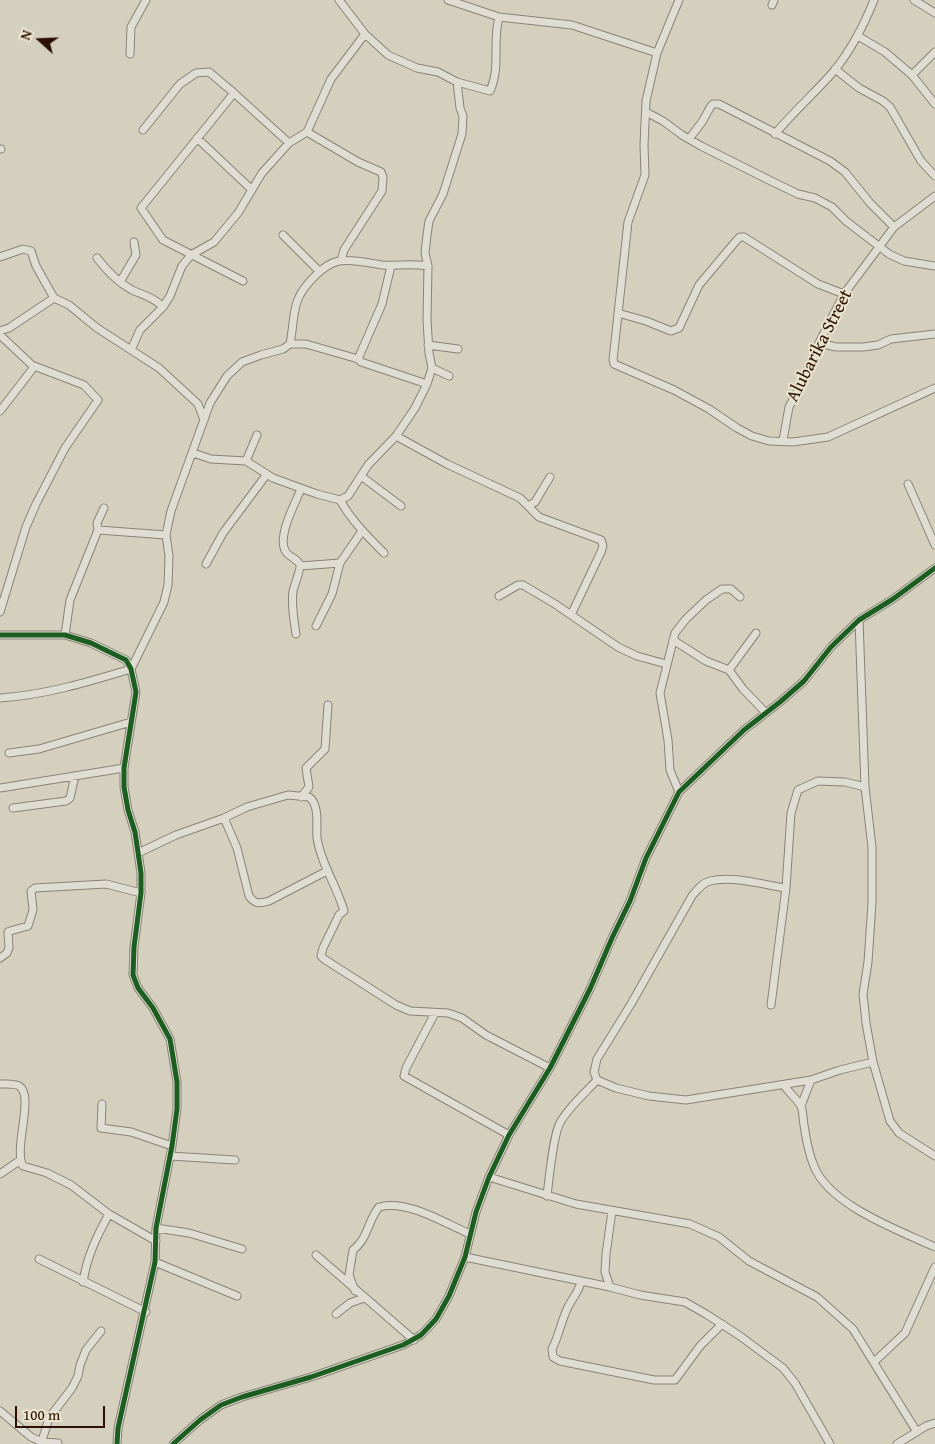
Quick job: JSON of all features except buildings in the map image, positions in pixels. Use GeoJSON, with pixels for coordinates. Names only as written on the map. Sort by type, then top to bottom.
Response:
{"type":"FeatureCollection","features":[{"type":"Feature","properties":{"kind":"street"},"geometry":{"type":"LineString","coordinates":[[130,54],[131,27],[146,0]]}},
{"type":"Feature","properties":{"kind":"street"},"geometry":{"type":"LineString","coordinates":[[340,0],[365,34],[388,55],[417,68],[438,72],[457,82],[490,91],[496,79],[495,35],[499,17]]}},
{"type":"Feature","properties":{"kind":"street"},"geometry":{"type":"LineString","coordinates":[[448,0],[499,17],[572,25],[657,53]]}},
{"type":"Feature","properties":{"kind":"street"},"geometry":{"type":"LineString","coordinates":[[775,134],[836,69],[858,36],[874,0]]}},
{"type":"Feature","properties":{"kind":"street"},"geometry":{"type":"LineString","coordinates":[[914,0],[935,13]]}},
{"type":"Feature","properties":{"kind":"street"},"geometry":{"type":"LineString","coordinates":[[676,1],[657,53],[646,101],[644,146],[646,175],[628,222],[614,364],[690,398],[752,436],[768,441],[783,440],[793,442],[828,437],[935,388]]}},
{"type":"Feature","properties":{"kind":"street"},"geometry":{"type":"LineString","coordinates":[[131,350],[140,330],[163,307],[170,296],[182,266],[190,256],[214,242],[238,213],[262,173],[289,143],[307,132],[332,79],[365,34]]}},
{"type":"Feature","properties":{"kind":"street"},"geometry":{"type":"LineString","coordinates":[[858,36],[886,52],[912,75],[935,104]]}},
{"type":"Feature","properties":{"kind":"street"},"geometry":{"type":"LineString","coordinates":[[912,75],[935,52]]}},
{"type":"Feature","properties":{"kind":"street"},"geometry":{"type":"LineString","coordinates":[[836,69],[859,88],[883,101],[890,108],[921,161],[935,176]]}},
{"type":"Feature","properties":{"kind":"street"},"geometry":{"type":"LineString","coordinates":[[143,130],[180,84],[196,73],[209,72],[289,143]]}},
{"type":"Feature","properties":{"kind":"street"},"geometry":{"type":"LineString","coordinates":[[193,453],[211,459],[246,461],[267,474],[301,489],[340,500],[348,496],[368,465],[396,436],[415,408],[427,384],[432,368],[428,345],[428,266],[425,253],[429,221],[444,194],[462,134],[463,116],[460,108],[457,82]]}},
{"type":"Feature","properties":{"kind":"street"},"geometry":{"type":"LineString","coordinates":[[234,93],[141,208],[163,240],[190,256],[243,281]]}},
{"type":"Feature","properties":{"kind":"street"},"geometry":{"type":"LineString","coordinates":[[689,140],[702,122],[710,106],[719,104],[830,161],[845,172],[870,203],[894,227]]}},
{"type":"Feature","properties":{"kind":"street"},"geometry":{"type":"LineString","coordinates":[[646,112],[663,121],[689,140],[798,194],[815,198],[832,206],[846,220],[889,254],[904,261],[935,266]]}},
{"type":"Feature","properties":{"kind":"street"},"geometry":{"type":"LineString","coordinates":[[307,132],[358,162],[381,172],[383,177],[382,191],[344,250],[340,261]]}},
{"type":"Feature","properties":{"kind":"street"},"geometry":{"type":"LineString","coordinates":[[197,138],[252,189]]}},
{"type":"Feature","properties":{"kind":"street","name":"Alubarika Street"},"geometry":{"type":"LineString","coordinates":[[783,440],[789,407],[844,294],[894,227],[935,196]]}},
{"type":"Feature","properties":{"kind":"street"},"geometry":{"type":"LineString","coordinates":[[283,235],[320,272]]}},
{"type":"Feature","properties":{"kind":"street"},"geometry":{"type":"LineString","coordinates":[[618,313],[671,331],[679,328],[700,285],[740,237],[744,237],[818,284],[844,294]]}},
{"type":"Feature","properties":{"kind":"street"},"geometry":{"type":"LineString","coordinates":[[120,282],[136,255],[134,242]]}},
{"type":"Feature","properties":{"kind":"street"},"geometry":{"type":"LineString","coordinates":[[0,258],[23,249],[31,251],[36,266],[54,298],[70,304],[97,328],[159,368],[198,404],[204,420]]}},
{"type":"Feature","properties":{"kind":"street"},"geometry":{"type":"LineString","coordinates":[[97,258],[109,273],[120,282],[158,301],[163,307]]}},
{"type":"Feature","properties":{"kind":"street"},"geometry":{"type":"LineString","coordinates":[[290,344],[293,314],[299,293],[328,265],[340,261],[391,266],[414,264],[428,266]]}},
{"type":"Feature","properties":{"kind":"street"},"geometry":{"type":"LineString","coordinates":[[358,359],[382,304],[391,266]]}},
{"type":"Feature","properties":{"kind":"street"},"geometry":{"type":"LineString","coordinates":[[0,331],[8,328],[54,298]]}},
{"type":"Feature","properties":{"kind":"street"},"geometry":{"type":"LineString","coordinates":[[819,343],[836,347],[863,347],[878,345],[891,339],[935,334]]}},
{"type":"Feature","properties":{"kind":"street"},"geometry":{"type":"LineString","coordinates":[[0,335],[34,366],[65,376],[84,385],[98,400],[65,448],[36,504],[26,527],[0,612]]}},
{"type":"Feature","properties":{"kind":"street"},"geometry":{"type":"LineString","coordinates":[[0,698],[29,696],[104,677],[131,668],[164,602],[168,584],[169,556],[166,535],[170,512],[210,403],[227,376],[242,362],[283,349],[290,344],[306,344],[358,359],[361,362],[427,384]]}},
{"type":"Feature","properties":{"kind":"street"},"geometry":{"type":"LineString","coordinates":[[428,345],[458,349]]}},
{"type":"Feature","properties":{"kind":"street"},"geometry":{"type":"LineString","coordinates":[[0,411],[34,366]]}},
{"type":"Feature","properties":{"kind":"street"},"geometry":{"type":"LineString","coordinates":[[432,368],[448,376]]}},
{"type":"Feature","properties":{"kind":"street"},"geometry":{"type":"LineString","coordinates":[[246,461],[257,434]]}},
{"type":"Feature","properties":{"kind":"street"},"geometry":{"type":"LineString","coordinates":[[396,436],[520,498],[539,517],[601,540],[601,552],[571,615]]}},
{"type":"Feature","properties":{"kind":"street"},"geometry":{"type":"LineString","coordinates":[[206,564],[223,533],[267,474]]}},
{"type":"Feature","properties":{"kind":"street"},"geometry":{"type":"LineString","coordinates":[[361,476],[401,506]]}},
{"type":"Feature","properties":{"kind":"street"},"geometry":{"type":"LineString","coordinates":[[528,506],[535,502],[550,477]]}},
{"type":"Feature","properties":{"kind":"street"},"geometry":{"type":"LineString","coordinates":[[908,484],[935,545]]}},
{"type":"Feature","properties":{"kind":"street"},"geometry":{"type":"LineString","coordinates":[[300,566],[299,563],[286,553],[282,540],[301,489]]}},
{"type":"Feature","properties":{"kind":"street"},"geometry":{"type":"LineString","coordinates":[[340,500],[362,531],[384,554]]}},
{"type":"Feature","properties":{"kind":"street"},"geometry":{"type":"LineString","coordinates":[[65,635],[70,600],[98,530],[97,523],[104,508]]}},
{"type":"Feature","properties":{"kind":"street"},"geometry":{"type":"LineString","coordinates":[[98,530],[166,535]]}},
{"type":"Feature","properties":{"kind":"street"},"geometry":{"type":"LineString","coordinates":[[316,626],[332,594],[340,563],[362,531]]}},
{"type":"Feature","properties":{"kind":"street"},"geometry":{"type":"LineString","coordinates":[[300,566],[340,563]]}},
{"type":"Feature","properties":{"kind":"street"},"geometry":{"type":"LineString","coordinates":[[296,634],[292,596],[295,578],[300,566]]}},
{"type":"Feature","properties":{"kind":"street"},"geometry":{"type":"LineString","coordinates":[[173,1444],[200,1420],[221,1405],[242,1397],[311,1378],[414,1340],[422,1335],[436,1319],[449,1296],[465,1257],[476,1212],[489,1177],[509,1135],[550,1068],[590,989],[630,901],[646,858],[679,792],[744,730],[804,681],[832,647],[859,620],[893,599],[935,568]]}},
{"type":"Feature","properties":{"kind":"street"},"geometry":{"type":"LineString","coordinates":[[499,596],[518,585],[531,588],[624,650],[637,656],[666,664]]}},
{"type":"Feature","properties":{"kind":"street"},"geometry":{"type":"LineString","coordinates":[[679,792],[670,770],[668,740],[660,693],[675,633],[686,619],[706,600],[722,589],[731,589],[740,597]]}},
{"type":"Feature","properties":{"kind":"street"},"geometry":{"type":"LineString","coordinates":[[859,620],[865,787],[872,847],[872,903],[868,962],[863,994],[873,1062],[890,1121],[899,1133],[935,1156]]}},
{"type":"Feature","properties":{"kind":"street"},"geometry":{"type":"LineString","coordinates":[[730,670],[756,634]]}},
{"type":"Feature","properties":{"kind":"street"},"geometry":{"type":"LineString","coordinates":[[0,635],[65,635],[91,642],[126,660],[131,668],[136,692],[124,768],[124,787],[128,810],[136,832],[141,874],[141,893],[133,975],[138,988],[153,1008],[170,1039],[177,1091],[177,1109],[172,1146],[156,1228],[156,1262],[118,1428],[117,1444]]}},
{"type":"Feature","properties":{"kind":"street"},"geometry":{"type":"LineString","coordinates":[[673,640],[706,661],[730,670],[743,689],[766,713]]}},
{"type":"Feature","properties":{"kind":"street"},"geometry":{"type":"LineString","coordinates":[[301,797],[309,787],[306,768],[325,749],[328,705]]}},
{"type":"Feature","properties":{"kind":"street"},"geometry":{"type":"LineString","coordinates":[[9,753],[39,749],[131,722]]}},
{"type":"Feature","properties":{"kind":"street"},"geometry":{"type":"LineString","coordinates":[[0,788],[124,768]]}},
{"type":"Feature","properties":{"kind":"street"},"geometry":{"type":"LineString","coordinates":[[13,808],[66,801],[70,798],[75,776]]}},
{"type":"Feature","properties":{"kind":"street"},"geometry":{"type":"LineString","coordinates":[[772,1005],[786,888],[791,813],[798,790],[818,781],[845,782],[865,787]]}},
{"type":"Feature","properties":{"kind":"street"},"geometry":{"type":"LineString","coordinates":[[138,853],[176,835],[247,808],[288,795],[310,797],[315,804],[320,852],[344,911],[339,915],[321,956],[396,1005],[410,1011],[448,1013],[462,1018],[486,1035],[550,1068]]}},
{"type":"Feature","properties":{"kind":"street"},"geometry":{"type":"LineString","coordinates":[[224,818],[237,848],[249,896],[253,902],[260,904],[269,901],[328,871]]}},
{"type":"Feature","properties":{"kind":"street"},"geometry":{"type":"LineString","coordinates":[[786,888],[740,880],[710,881],[701,886],[692,896],[631,1004],[597,1059],[594,1072],[597,1080],[616,1088],[649,1096],[686,1100],[812,1080],[840,1070],[873,1062]]}},
{"type":"Feature","properties":{"kind":"street"},"geometry":{"type":"LineString","coordinates":[[0,958],[7,953],[9,947],[8,932],[28,926],[33,910],[31,891],[35,888],[106,884],[141,893]]}},
{"type":"Feature","properties":{"kind":"street"},"geometry":{"type":"LineString","coordinates":[[435,1013],[406,1068],[404,1076],[509,1135]]}},
{"type":"Feature","properties":{"kind":"street"},"geometry":{"type":"LineString","coordinates":[[547,1196],[552,1157],[560,1122],[597,1080]]}},
{"type":"Feature","properties":{"kind":"street"},"geometry":{"type":"LineString","coordinates":[[812,1080],[801,1106],[806,1144],[819,1177],[832,1192],[846,1202],[884,1223],[935,1247]]}},
{"type":"Feature","properties":{"kind":"street"},"geometry":{"type":"LineString","coordinates":[[0,1084],[16,1084],[22,1087],[24,1092],[19,1160],[22,1166],[47,1173],[87,1192],[109,1214],[156,1241]]}},
{"type":"Feature","properties":{"kind":"street"},"geometry":{"type":"LineString","coordinates":[[784,1085],[801,1106]]}},
{"type":"Feature","properties":{"kind":"street"},"geometry":{"type":"LineString","coordinates":[[102,1104],[102,1128],[131,1132],[172,1146]]}},
{"type":"Feature","properties":{"kind":"street"},"geometry":{"type":"LineString","coordinates":[[170,1156],[235,1160]]}},
{"type":"Feature","properties":{"kind":"street"},"geometry":{"type":"LineString","coordinates":[[0,1174],[19,1160]]}},
{"type":"Feature","properties":{"kind":"street"},"geometry":{"type":"LineString","coordinates":[[489,1177],[576,1204],[690,1224],[719,1237],[749,1261],[817,1296],[853,1329],[917,1432]]}},
{"type":"Feature","properties":{"kind":"street"},"geometry":{"type":"LineString","coordinates":[[355,1291],[349,1276],[353,1250],[365,1238],[368,1227],[379,1207],[393,1206],[415,1209],[470,1234]]}},
{"type":"Feature","properties":{"kind":"street"},"geometry":{"type":"LineString","coordinates":[[610,1287],[605,1272],[612,1211]]}},
{"type":"Feature","properties":{"kind":"street"},"geometry":{"type":"LineString","coordinates":[[83,1282],[85,1265],[92,1246],[109,1214]]}},
{"type":"Feature","properties":{"kind":"street"},"geometry":{"type":"LineString","coordinates":[[131,1226],[140,1223]]}},
{"type":"Feature","properties":{"kind":"street"},"geometry":{"type":"LineString","coordinates":[[156,1228],[189,1233],[242,1249]]}},
{"type":"Feature","properties":{"kind":"street"},"geometry":{"type":"LineString","coordinates":[[316,1255],[355,1291],[414,1340]]}},
{"type":"Feature","properties":{"kind":"street"},"geometry":{"type":"LineString","coordinates":[[465,1257],[640,1295],[685,1302],[722,1324],[783,1368],[795,1383],[830,1444]]}},
{"type":"Feature","properties":{"kind":"street"},"geometry":{"type":"LineString","coordinates":[[39,1259],[146,1312]]}},
{"type":"Feature","properties":{"kind":"street"},"geometry":{"type":"LineString","coordinates":[[156,1262],[237,1296]]}},
{"type":"Feature","properties":{"kind":"street"},"geometry":{"type":"LineString","coordinates":[[874,1362],[905,1333],[935,1267]]}},
{"type":"Feature","properties":{"kind":"street"},"geometry":{"type":"LineString","coordinates":[[596,1285],[605,1272]]}},
{"type":"Feature","properties":{"kind":"street"},"geometry":{"type":"LineString","coordinates":[[581,1282],[567,1308],[552,1350],[553,1357],[560,1360],[654,1380],[675,1380],[700,1346],[722,1324]]}},
{"type":"Feature","properties":{"kind":"street"},"geometry":{"type":"LineString","coordinates":[[336,1314],[350,1303],[364,1298]]}},
{"type":"Feature","properties":{"kind":"street"},"geometry":{"type":"LineString","coordinates":[[41,1443],[48,1418],[72,1388],[86,1350],[101,1331]]}},
{"type":"Feature","properties":{"kind":"street"},"geometry":{"type":"LineString","coordinates":[[0,1411],[41,1443],[59,1443]]}},
{"type":"Feature","properties":{"kind":"street"},"geometry":{"type":"LineString","coordinates":[[896,1444],[935,1422]]}},
{"type":"Feature","properties":{"kind":"street"},"geometry":{"type":"LineString","coordinates":[[45,1430],[59,1443]]}},
{"type":"Feature","properties":{"kind":"cycle path"},"geometry":{"type":"LineString","coordinates":[[173,1444],[200,1420],[221,1405],[311,1377],[403,1345],[421,1335],[436,1319],[449,1296],[465,1257],[476,1212],[489,1177],[509,1135],[550,1068],[590,989],[630,901],[646,858],[679,792],[744,730],[804,681],[831,647],[859,620],[893,599],[935,568]]}},
{"type":"Feature","properties":{"kind":"cycle path"},"geometry":{"type":"LineString","coordinates":[[0,635],[65,635],[91,643],[126,660],[131,669],[136,692],[124,768],[124,787],[128,810],[135,832],[141,873],[141,893],[134,947],[133,975],[138,988],[153,1008],[170,1039],[177,1082],[177,1109],[172,1146],[156,1228],[155,1262],[118,1428],[117,1444]]}}]}
